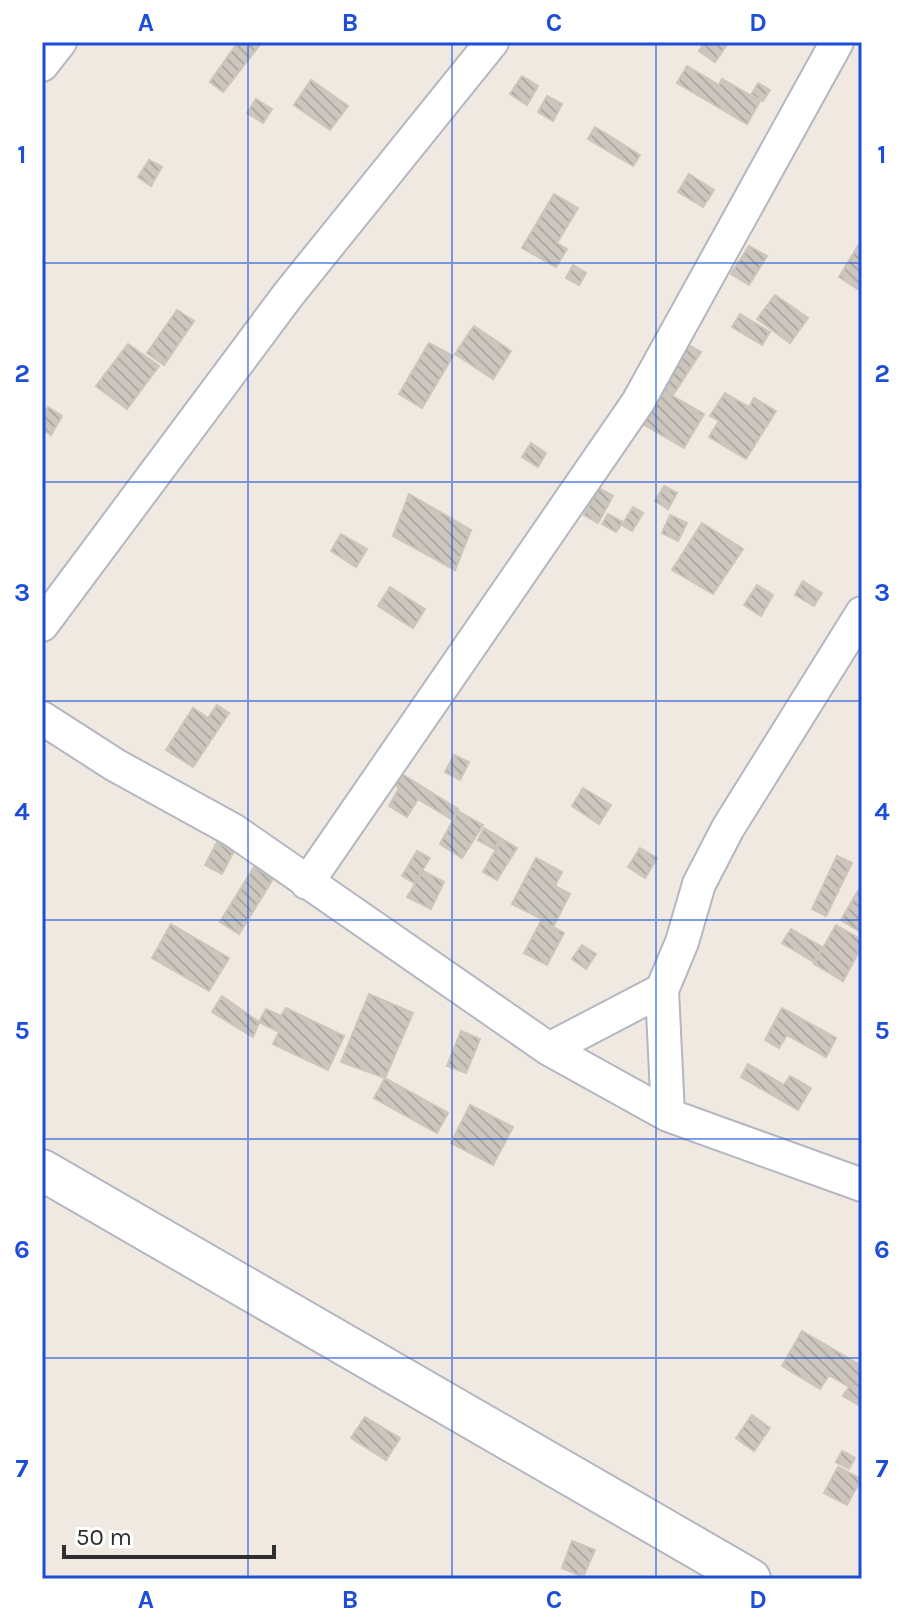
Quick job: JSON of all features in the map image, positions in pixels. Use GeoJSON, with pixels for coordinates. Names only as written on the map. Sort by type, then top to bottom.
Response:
{"type":"FeatureCollection","features":[{"type":"Feature","properties":{"kind":"street"},"geometry":{"type":"LineString","coordinates":[[42,65],[60,42]]}},
{"type":"Feature","properties":{"kind":"street"},"geometry":{"type":"LineString","coordinates":[[42,625],[288,295],[492,42]]}},
{"type":"Feature","properties":{"kind":"street"},"geometry":{"type":"LineString","coordinates":[[307,883],[638,402],[837,42]]}},
{"type":"Feature","properties":{"kind":"street"},"geometry":{"type":"LineString","coordinates":[[668,1115],[662,990],[682,942],[699,884],[728,828],[862,613]]}},
{"type":"Feature","properties":{"kind":"street"},"geometry":{"type":"LineString","coordinates":[[42,718],[115,765],[233,830],[549,1049],[668,1115],[862,1185]]}},
{"type":"Feature","properties":{"kind":"street"},"geometry":{"type":"LineString","coordinates":[[549,1049],[662,990]]}},
{"type":"Feature","properties":{"kind":"street"},"geometry":{"type":"LineString","coordinates":[[42,1170],[750,1579]]}},
{"type":"Feature","properties":{"kind":"building"},"geometry":{"type":"Polygon","coordinates":[[[238,42],[262,42],[223,92],[210,82],[238,42]]]}},
{"type":"Feature","properties":{"kind":"building"},"geometry":{"type":"Polygon","coordinates":[[[705,42],[729,42],[715,62],[699,51],[705,42]]]}},
{"type":"Feature","properties":{"kind":"building"},"geometry":{"type":"Polygon","coordinates":[[[687,66],[719,85],[722,79],[760,101],[747,124],[677,83],[687,66]]]}},
{"type":"Feature","properties":{"kind":"building"},"geometry":{"type":"Polygon","coordinates":[[[522,76],[538,86],[527,105],[510,94],[522,76]]]}},
{"type":"Feature","properties":{"kind":"building"},"geometry":{"type":"Polygon","coordinates":[[[311,80],[348,106],[330,130],[294,105],[311,80]]]}},
{"type":"Feature","properties":{"kind":"building"},"geometry":{"type":"Polygon","coordinates":[[[758,83],[770,90],[763,101],[751,95],[758,83]]]}},
{"type":"Feature","properties":{"kind":"building"},"geometry":{"type":"Polygon","coordinates":[[[547,96],[562,104],[553,121],[538,112],[547,96]]]}},
{"type":"Feature","properties":{"kind":"building"},"geometry":{"type":"Polygon","coordinates":[[[256,99],[272,109],[263,123],[247,113],[256,99]]]}},
{"type":"Feature","properties":{"kind":"building"},"geometry":{"type":"Polygon","coordinates":[[[595,127],[640,155],[633,166],[588,139],[595,127]]]}},
{"type":"Feature","properties":{"kind":"building"},"geometry":{"type":"Polygon","coordinates":[[[149,160],[162,167],[151,186],[138,177],[149,160]]]}},
{"type":"Feature","properties":{"kind":"building"},"geometry":{"type":"Polygon","coordinates":[[[689,174],[714,190],[703,207],[678,192],[689,174]]]}},
{"type":"Feature","properties":{"kind":"building"},"geometry":{"type":"Polygon","coordinates":[[[554,194],[578,208],[557,243],[567,249],[556,267],[522,248],[554,194]]]}},
{"type":"Feature","properties":{"kind":"building"},"geometry":{"type":"Polygon","coordinates":[[[862,241],[862,292],[839,277],[862,241]]]}},
{"type":"Feature","properties":{"kind":"building"},"geometry":{"type":"Polygon","coordinates":[[[749,246],[767,256],[749,285],[731,274],[749,246]]]}},
{"type":"Feature","properties":{"kind":"building"},"geometry":{"type":"Polygon","coordinates":[[[573,265],[586,273],[579,285],[566,278],[573,265]]]}},
{"type":"Feature","properties":{"kind":"building"},"geometry":{"type":"Polygon","coordinates":[[[775,295],[808,318],[790,343],[757,319],[775,295]]]}},
{"type":"Feature","properties":{"kind":"building"},"geometry":{"type":"Polygon","coordinates":[[[177,310],[194,321],[164,365],[147,353],[177,310]]]}},
{"type":"Feature","properties":{"kind":"building"},"geometry":{"type":"Polygon","coordinates":[[[740,314],[770,332],[762,345],[732,327],[740,314]]]}},
{"type":"Feature","properties":{"kind":"building"},"geometry":{"type":"Polygon","coordinates":[[[474,326],[511,351],[493,379],[455,354],[474,326]]]}},
{"type":"Feature","properties":{"kind":"building"},"geometry":{"type":"Polygon","coordinates":[[[429,343],[453,356],[422,408],[399,394],[429,343]]]}},
{"type":"Feature","properties":{"kind":"building"},"geometry":{"type":"Polygon","coordinates":[[[128,344],[159,366],[127,409],[96,386],[128,344]]]}},
{"type":"Feature","properties":{"kind":"building"},"geometry":{"type":"Polygon","coordinates":[[[687,344],[701,352],[673,395],[660,387],[687,344]]]}},
{"type":"Feature","properties":{"kind":"building"},"geometry":{"type":"Polygon","coordinates":[[[659,388],[704,414],[684,448],[639,422],[659,388]]]}},
{"type":"Feature","properties":{"kind":"building"},"geometry":{"type":"Polygon","coordinates":[[[725,393],[749,407],[754,398],[776,411],[746,459],[709,437],[719,421],[710,416],[725,393]]]}},
{"type":"Feature","properties":{"kind":"building"},"geometry":{"type":"Polygon","coordinates":[[[48,407],[62,416],[51,435],[42,429],[42,417],[48,407]]]}},
{"type":"Feature","properties":{"kind":"building"},"geometry":{"type":"Polygon","coordinates":[[[531,443],[546,453],[538,467],[522,457],[531,443]]]}},
{"type":"Feature","properties":{"kind":"building"},"geometry":{"type":"Polygon","coordinates":[[[664,486],[677,493],[668,509],[655,501],[664,486]]]}},
{"type":"Feature","properties":{"kind":"building"},"geometry":{"type":"Polygon","coordinates":[[[599,488],[613,496],[598,523],[584,515],[599,488]]]}},
{"type":"Feature","properties":{"kind":"building"},"geometry":{"type":"Polygon","coordinates":[[[409,494],[471,530],[455,570],[393,536],[409,494]]]}},
{"type":"Feature","properties":{"kind":"building"},"geometry":{"type":"Polygon","coordinates":[[[633,507],[643,513],[632,531],[622,525],[633,507]]]}},
{"type":"Feature","properties":{"kind":"building"},"geometry":{"type":"Polygon","coordinates":[[[608,514],[623,522],[616,532],[602,524],[608,514]]]}},
{"type":"Feature","properties":{"kind":"building"},"geometry":{"type":"Polygon","coordinates":[[[670,515],[687,523],[678,541],[662,533],[670,515]]]}},
{"type":"Feature","properties":{"kind":"building"},"geometry":{"type":"Polygon","coordinates":[[[702,523],[743,549],[713,594],[672,570],[702,523]]]}},
{"type":"Feature","properties":{"kind":"building"},"geometry":{"type":"Polygon","coordinates":[[[341,534],[367,549],[356,567],[331,551],[341,534]]]}},
{"type":"Feature","properties":{"kind":"building"},"geometry":{"type":"Polygon","coordinates":[[[803,581],[822,593],[814,606],[795,595],[803,581]]]}},
{"type":"Feature","properties":{"kind":"building"},"geometry":{"type":"Polygon","coordinates":[[[757,585],[773,595],[761,616],[744,605],[757,585]]]}},
{"type":"Feature","properties":{"kind":"building"},"geometry":{"type":"Polygon","coordinates":[[[390,587],[425,609],[413,628],[378,606],[390,587]]]}},
{"type":"Feature","properties":{"kind":"building"},"geometry":{"type":"Polygon","coordinates":[[[217,705],[229,713],[193,767],[166,750],[193,708],[208,718],[217,705]]]}},
{"type":"Feature","properties":{"kind":"building"},"geometry":{"type":"Polygon","coordinates":[[[454,755],[469,762],[460,780],[445,772],[454,755]]]}},
{"type":"Feature","properties":{"kind":"building"},"geometry":{"type":"Polygon","coordinates":[[[402,774],[458,809],[451,819],[418,799],[407,817],[389,806],[399,788],[395,785],[402,774]]]}},
{"type":"Feature","properties":{"kind":"building"},"geometry":{"type":"Polygon","coordinates":[[[583,788],[611,805],[599,824],[572,806],[583,788]]]}},
{"type":"Feature","properties":{"kind":"building"},"geometry":{"type":"Polygon","coordinates":[[[458,811],[483,825],[462,858],[440,844],[458,811]]]}},
{"type":"Feature","properties":{"kind":"building"},"geometry":{"type":"Polygon","coordinates":[[[484,828],[501,838],[494,849],[478,840],[484,828]]]}},
{"type":"Feature","properties":{"kind":"building"},"geometry":{"type":"Polygon","coordinates":[[[502,839],[517,848],[497,880],[483,872],[502,839]]]}},
{"type":"Feature","properties":{"kind":"building"},"geometry":{"type":"Polygon","coordinates":[[[217,842],[234,851],[222,874],[205,865],[217,842]]]}},
{"type":"Feature","properties":{"kind":"building"},"geometry":{"type":"Polygon","coordinates":[[[640,848],[657,858],[645,878],[628,867],[640,848]]]}},
{"type":"Feature","properties":{"kind":"building"},"geometry":{"type":"Polygon","coordinates":[[[417,851],[430,858],[414,883],[402,876],[417,851]]]}},
{"type":"Feature","properties":{"kind":"building"},"geometry":{"type":"Polygon","coordinates":[[[837,856],[852,863],[826,916],[812,909],[837,856]]]}},
{"type":"Feature","properties":{"kind":"building"},"geometry":{"type":"Polygon","coordinates":[[[536,858],[562,872],[555,886],[570,894],[553,927],[564,933],[547,965],[524,953],[542,919],[512,904],[536,858]]]}},
{"type":"Feature","properties":{"kind":"building"},"geometry":{"type":"Polygon","coordinates":[[[254,867],[273,879],[239,934],[220,922],[254,867]]]}},
{"type":"Feature","properties":{"kind":"building"},"geometry":{"type":"Polygon","coordinates":[[[423,871],[444,882],[431,909],[407,897],[423,871]]]}},
{"type":"Feature","properties":{"kind":"building"},"geometry":{"type":"Polygon","coordinates":[[[862,884],[862,933],[841,920],[862,884]]]}},
{"type":"Feature","properties":{"kind":"building"},"geometry":{"type":"Polygon","coordinates":[[[171,924],[229,958],[209,991],[152,958],[171,924]]]}},
{"type":"Feature","properties":{"kind":"building"},"geometry":{"type":"Polygon","coordinates":[[[836,925],[862,940],[862,946],[843,981],[814,964],[836,925]]]}},
{"type":"Feature","properties":{"kind":"building"},"geometry":{"type":"Polygon","coordinates":[[[791,929],[822,947],[814,962],[782,943],[791,929]]]}},
{"type":"Feature","properties":{"kind":"building"},"geometry":{"type":"Polygon","coordinates":[[[582,945],[596,954],[586,969],[572,959],[582,945]]]}},
{"type":"Feature","properties":{"kind":"building"},"geometry":{"type":"Polygon","coordinates":[[[369,994],[413,1013],[385,1078],[341,1062],[369,994]]]}},
{"type":"Feature","properties":{"kind":"building"},"geometry":{"type":"Polygon","coordinates":[[[222,996],[259,1022],[253,1037],[212,1012],[222,996]]]}},
{"type":"Feature","properties":{"kind":"building"},"geometry":{"type":"Polygon","coordinates":[[[286,1008],[344,1036],[328,1070],[273,1044],[279,1032],[259,1022],[266,1009],[281,1016],[286,1008]]]}},
{"type":"Feature","properties":{"kind":"building"},"geometry":{"type":"Polygon","coordinates":[[[782,1008],[836,1038],[826,1057],[787,1035],[779,1048],[765,1040],[782,1008]]]}},
{"type":"Feature","properties":{"kind":"building"},"geometry":{"type":"Polygon","coordinates":[[[461,1031],[480,1039],[466,1073],[447,1066],[461,1031]]]}},
{"type":"Feature","properties":{"kind":"building"},"geometry":{"type":"Polygon","coordinates":[[[748,1064],[784,1085],[790,1076],[811,1088],[798,1110],[741,1077],[748,1064]]]}},
{"type":"Feature","properties":{"kind":"building"},"geometry":{"type":"Polygon","coordinates":[[[385,1078],[448,1113],[437,1133],[374,1098],[385,1078]]]}},
{"type":"Feature","properties":{"kind":"building"},"geometry":{"type":"Polygon","coordinates":[[[470,1105],[513,1127],[493,1165],[451,1143],[470,1105]]]}},
{"type":"Feature","properties":{"kind":"building"},"geometry":{"type":"Polygon","coordinates":[[[802,1331],[862,1366],[862,1407],[843,1396],[849,1387],[829,1375],[820,1389],[782,1366],[802,1331]]]}},
{"type":"Feature","properties":{"kind":"building"},"geometry":{"type":"Polygon","coordinates":[[[752,1415],[770,1428],[754,1451],[736,1438],[752,1415]]]}},
{"type":"Feature","properties":{"kind":"building"},"geometry":{"type":"Polygon","coordinates":[[[365,1417],[400,1438],[386,1460],[351,1438],[365,1417]]]}},
{"type":"Feature","properties":{"kind":"building"},"geometry":{"type":"Polygon","coordinates":[[[842,1451],[855,1458],[849,1469],[836,1462],[842,1451]]]}},
{"type":"Feature","properties":{"kind":"building"},"geometry":{"type":"Polygon","coordinates":[[[838,1467],[861,1479],[847,1505],[824,1493],[838,1467]]]}},
{"type":"Feature","properties":{"kind":"building"},"geometry":{"type":"Polygon","coordinates":[[[572,1541],[595,1550],[583,1577],[562,1568],[572,1541]]]}}]}
